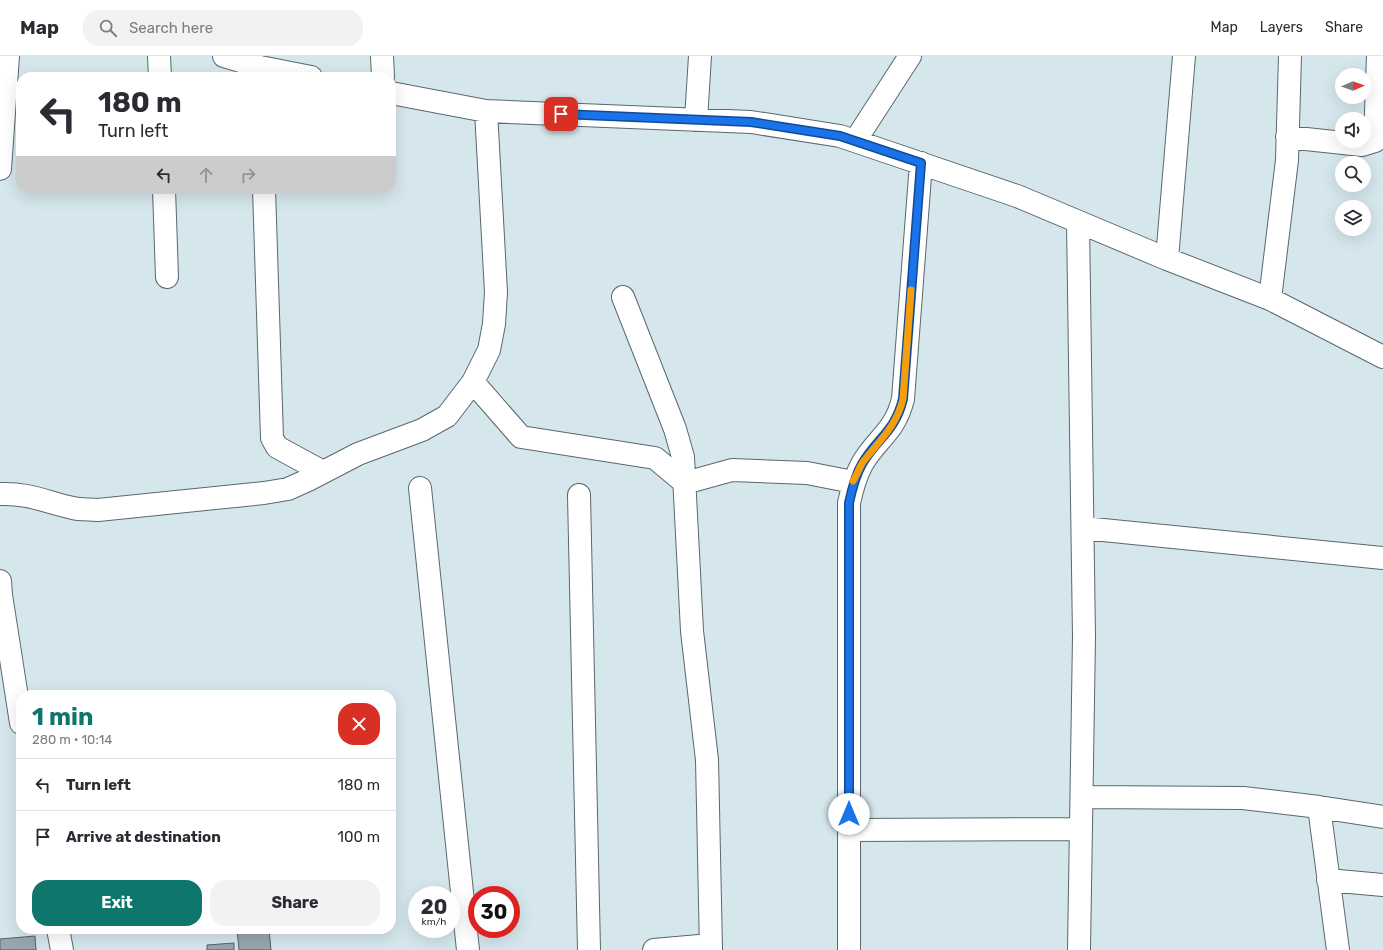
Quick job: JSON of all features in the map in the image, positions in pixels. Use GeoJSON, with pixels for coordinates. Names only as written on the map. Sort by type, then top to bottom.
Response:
{"type":"FeatureCollection","features":[{"type":"Feature","properties":{"kind":"street"},"geometry":{"type":"LineString","coordinates":[[0,168],[8,56]]}},
{"type":"Feature","properties":{"kind":"street"},"geometry":{"type":"LineString","coordinates":[[159,56],[160,72]]}},
{"type":"Feature","properties":{"kind":"street"},"geometry":{"type":"LineString","coordinates":[[224,56],[260,72]]}},
{"type":"Feature","properties":{"kind":"street"},"geometry":{"type":"LineString","coordinates":[[382,56],[383,72]]}},
{"type":"Feature","properties":{"kind":"street"},"geometry":{"type":"LineString","coordinates":[[696,120],[700,56]]}},
{"type":"Feature","properties":{"kind":"street"},"geometry":{"type":"LineString","coordinates":[[855,141],[910,56]]}},
{"type":"Feature","properties":{"kind":"street"},"geometry":{"type":"LineString","coordinates":[[1167,259],[1184,56]]}},
{"type":"Feature","properties":{"kind":"street"},"geometry":{"type":"LineString","coordinates":[[1270,299],[1287,160],[1290,56]]}},
{"type":"Feature","properties":{"kind":"street"},"geometry":{"type":"LineString","coordinates":[[1287,137],[1362,145],[1375,141],[1378,56]]}},
{"type":"Feature","properties":{"kind":"street"},"geometry":{"type":"LineString","coordinates":[[396,94],[486,111],[751,122],[840,136],[1017,196],[1167,259],[1270,299],[1383,356]]}},
{"type":"Feature","properties":{"kind":"street"},"geometry":{"type":"LineString","coordinates":[[0,494],[16,493],[34,496],[75,508],[98,510],[264,493],[288,489],[358,454],[422,430],[447,416],[473,382],[489,350],[494,324],[496,292],[486,111]]}},
{"type":"Feature","properties":{"kind":"street"},"geometry":{"type":"LineString","coordinates":[[849,950],[849,503],[853,482],[862,463],[899,416],[903,399],[921,163]]}},
{"type":"Feature","properties":{"kind":"street"},"geometry":{"type":"LineString","coordinates":[[164,194],[167,276]]}},
{"type":"Feature","properties":{"kind":"street"},"geometry":{"type":"LineString","coordinates":[[264,194],[272,438],[277,447],[286,453],[323,472]]}},
{"type":"Feature","properties":{"kind":"street"},"geometry":{"type":"LineString","coordinates":[[1078,222],[1084,637],[1079,950]]}},
{"type":"Feature","properties":{"kind":"street"},"geometry":{"type":"LineString","coordinates":[[622,297],[675,429],[683,457],[692,631],[707,760],[711,947],[654,950]]}},
{"type":"Feature","properties":{"kind":"street"},"geometry":{"type":"LineString","coordinates":[[473,382],[521,437],[655,458],[685,483]]}},
{"type":"Feature","properties":{"kind":"street"},"geometry":{"type":"LineString","coordinates":[[685,483],[732,470],[807,473],[853,482]]}},
{"type":"Feature","properties":{"kind":"street"},"geometry":{"type":"LineString","coordinates":[[420,488],[468,950]]}},
{"type":"Feature","properties":{"kind":"street"},"geometry":{"type":"LineString","coordinates":[[579,495],[589,950]]}},
{"type":"Feature","properties":{"kind":"street"},"geometry":{"type":"LineString","coordinates":[[1083,528],[1383,558]]}},
{"type":"Feature","properties":{"kind":"street"},"geometry":{"type":"LineString","coordinates":[[0,581],[16,690]]}},
{"type":"Feature","properties":{"kind":"street"},"geometry":{"type":"LineString","coordinates":[[1082,797],[1243,798],[1383,817]]}},
{"type":"Feature","properties":{"kind":"street"},"geometry":{"type":"LineString","coordinates":[[1318,807],[1338,950]]}},
{"type":"Feature","properties":{"kind":"street"},"geometry":{"type":"LineString","coordinates":[[849,830],[1081,829]]}},
{"type":"Feature","properties":{"kind":"street"},"geometry":{"type":"LineString","coordinates":[[1328,880],[1383,885]]}},
{"type":"Feature","properties":{"kind":"street"},"geometry":{"type":"LineString","coordinates":[[59,934],[62,950]]}},
{"type":"Feature","properties":{"kind":"building"},"geometry":{"type":"Polygon","coordinates":[[[237,934],[269,934],[271,950],[239,950],[237,934]]]}},
{"type":"Feature","properties":{"kind":"building"},"geometry":{"type":"Polygon","coordinates":[[[35,936],[36,950],[0,950],[0,939],[35,936]]]}},
{"type":"Feature","properties":{"kind":"building"},"geometry":{"type":"Polygon","coordinates":[[[234,943],[234,950],[207,950],[207,945],[234,943]]]}},
{"type":"Feature","properties":{"kind":"slow traffic"},"geometry":{"type":"LineString","coordinates":[[853,481],[862,463],[899,416],[903,399],[911,290]]}},
{"type":"Feature","properties":{"kind":"route"},"geometry":{"type":"LineString","coordinates":[[561,114],[751,122],[840,136],[921,163],[903,399],[899,416],[862,463],[853,482],[849,503],[849,814]]}}]}
